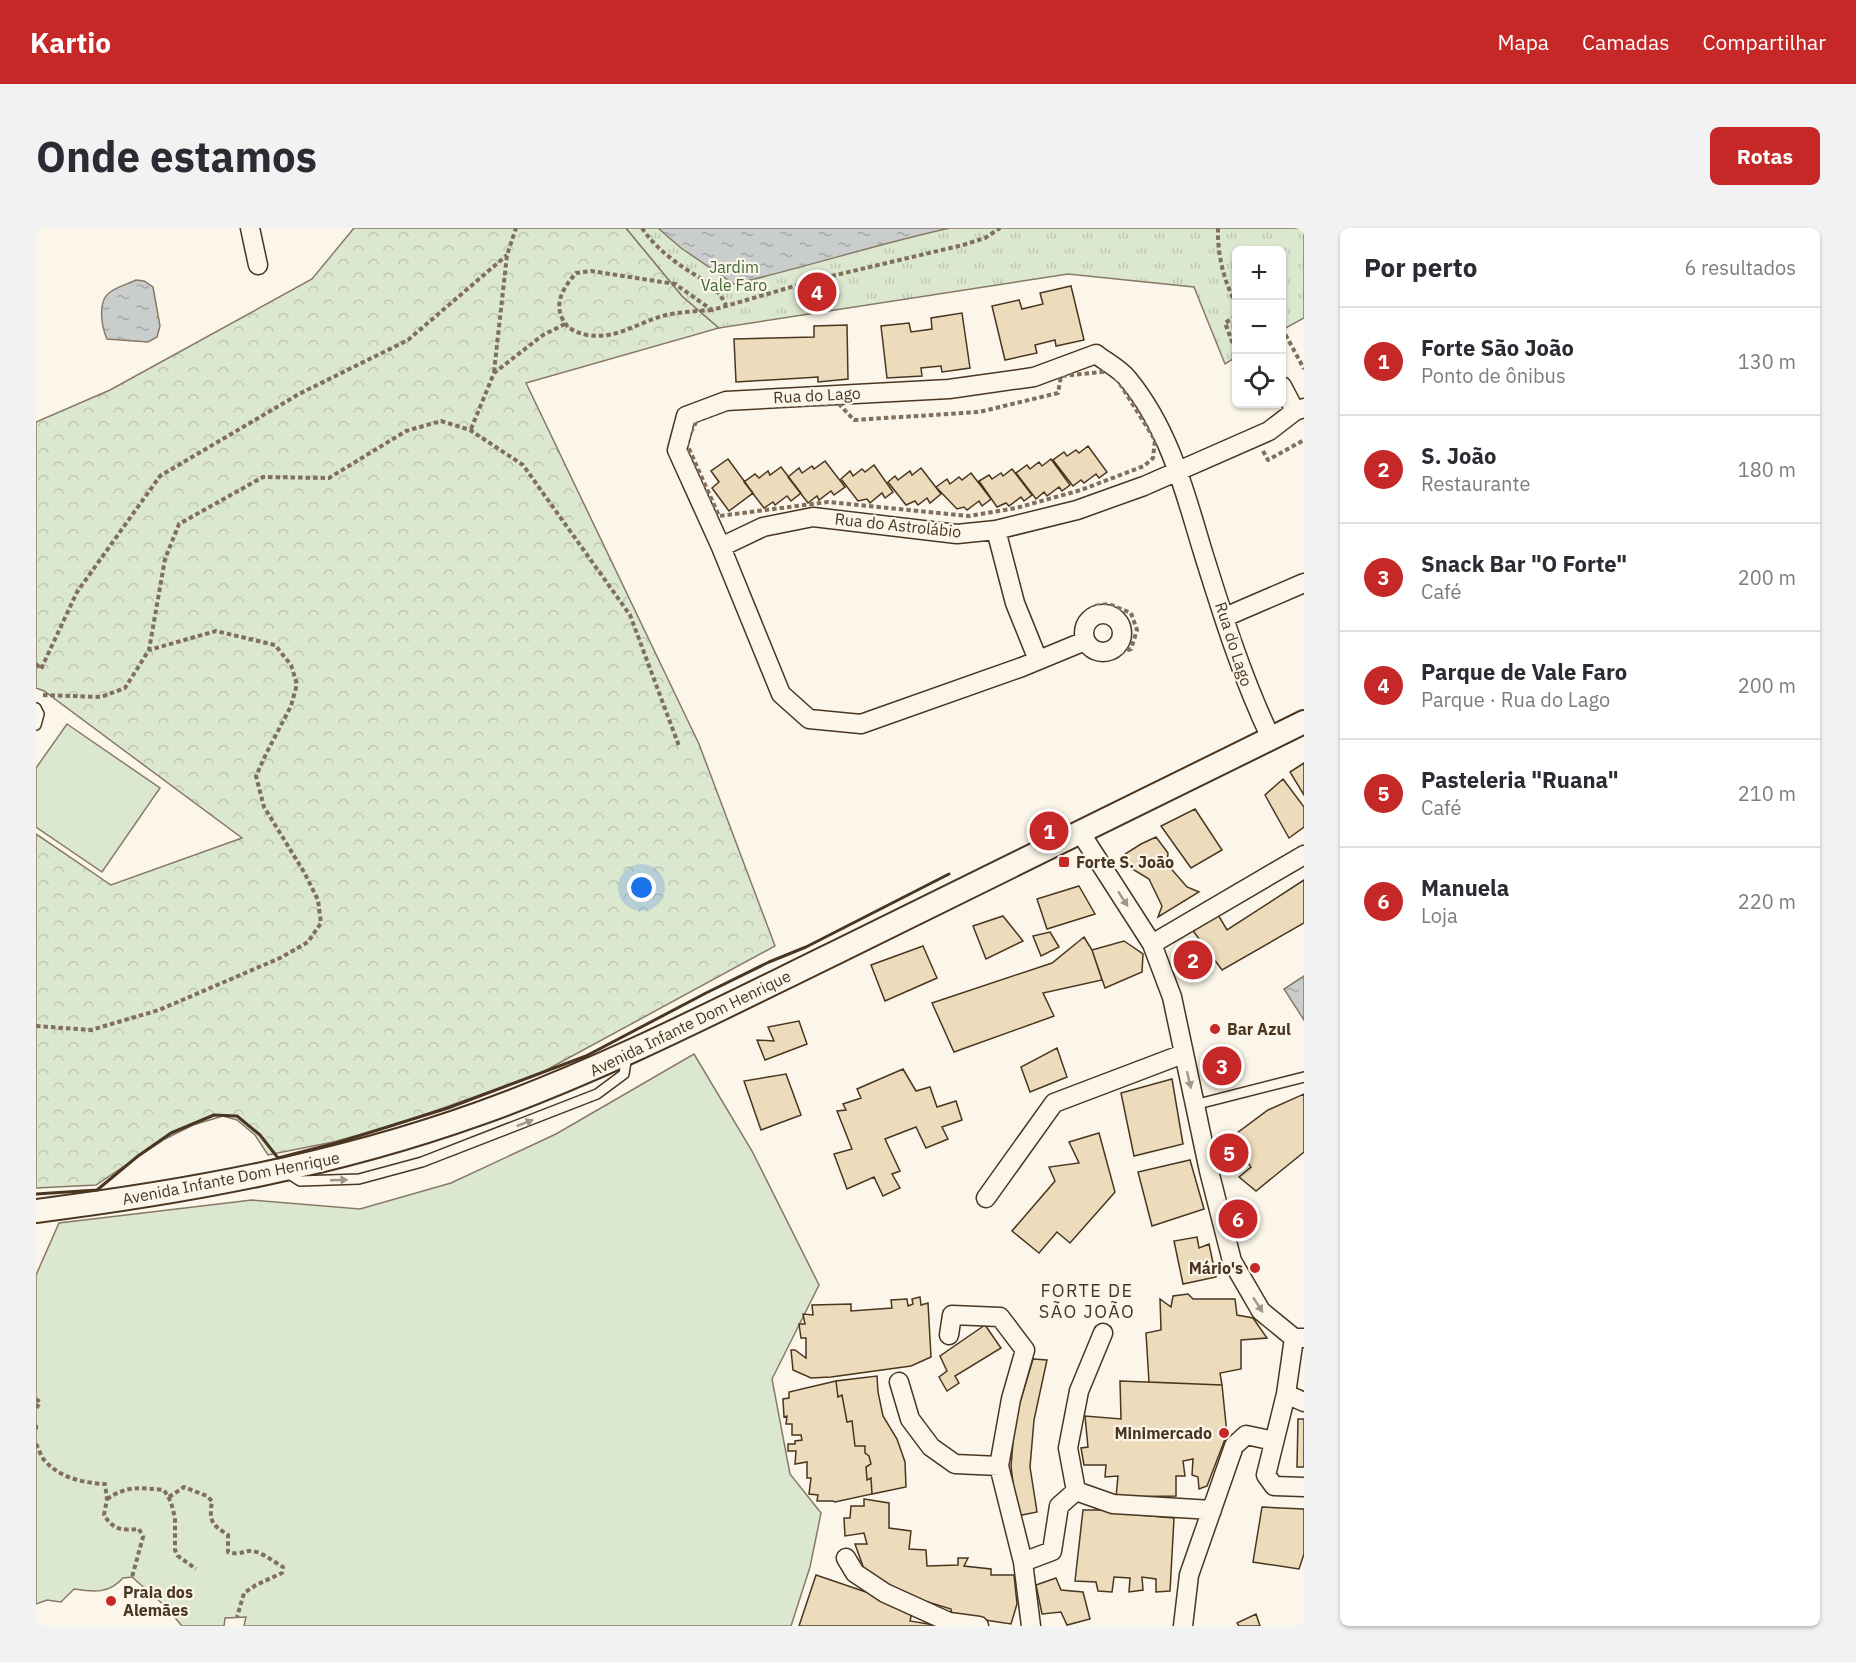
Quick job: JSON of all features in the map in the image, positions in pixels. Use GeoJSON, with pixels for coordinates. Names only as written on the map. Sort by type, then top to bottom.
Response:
{"type":"FeatureCollection","features":[{"type":"Feature","properties":{"kind":"street"},"geometry":{"type":"LineString","coordinates":[[254,229],[258,265]]}},
{"type":"Feature","properties":{"kind":"street","name":"Rua do Lago"},"geometry":{"type":"LineString","coordinates":[[1085,641],[861,724],[809,719],[781,694],[721,547],[676,450],[686,416],[726,401],[949,389],[1034,377],[1096,354],[1127,377],[1155,418],[1179,470],[1252,699],[1271,738]]}},
{"type":"Feature","properties":{"kind":"street"},"geometry":{"type":"LineString","coordinates":[[1286,393],[1299,410]]}},
{"type":"Feature","properties":{"kind":"street","name":"Rua do Astrolábio"},"geometry":{"type":"LineString","coordinates":[[721,547],[763,527],[813,517],[957,534],[996,530],[1077,510],[1144,486],[1269,431],[1299,410]]}},
{"type":"Feature","properties":{"kind":"street"},"geometry":{"type":"LineString","coordinates":[[996,530],[1015,603],[1038,660]]}},
{"type":"Feature","properties":{"kind":"street"},"geometry":{"type":"LineString","coordinates":[[1225,617],[1304,583]]}},
{"type":"Feature","properties":{"kind":"street","name":"Avenida Infante Dom Henrique"},"geometry":{"type":"LineString","coordinates":[[36,1211],[166,1193],[284,1171],[344,1156],[477,1115],[573,1078],[627,1055],[1304,722]]}},
{"type":"Feature","properties":{"kind":"street"},"geometry":{"type":"LineString","coordinates":[[1080,832],[1152,944],[1172,997],[1194,1105],[1232,1261],[1261,1311],[1299,1338],[1266,1475],[1274,1486],[1304,1487]]}},
{"type":"Feature","properties":{"kind":"street"},"geometry":{"type":"LineString","coordinates":[[1152,944],[1304,855]]}},
{"type":"Feature","properties":{"kind":"street"},"geometry":{"type":"LineString","coordinates":[[986,1198],[1054,1103],[1183,1054]]}},
{"type":"Feature","properties":{"kind":"street"},"geometry":{"type":"LineString","coordinates":[[949,1335],[952,1315],[1000,1317],[1025,1350],[1011,1399],[999,1466],[1023,1562],[1032,1626]]}},
{"type":"Feature","properties":{"kind":"street"},"geometry":{"type":"LineString","coordinates":[[1076,1491],[1068,1448],[1079,1391],[1103,1333]]}},
{"type":"Feature","properties":{"kind":"street"},"geometry":{"type":"LineString","coordinates":[[899,1382],[910,1419],[930,1447],[955,1464],[999,1466]]}},
{"type":"Feature","properties":{"kind":"street"},"geometry":{"type":"LineString","coordinates":[[1286,1394],[1304,1402]]}},
{"type":"Feature","properties":{"kind":"street"},"geometry":{"type":"LineString","coordinates":[[1184,1626],[1189,1575],[1234,1446],[1246,1435],[1274,1441]]}},
{"type":"Feature","properties":{"kind":"street"},"geometry":{"type":"LineString","coordinates":[[1076,1491],[1113,1504],[1212,1510]]}},
{"type":"Feature","properties":{"kind":"street"},"geometry":{"type":"LineString","coordinates":[[1023,1562],[1052,1551],[1059,1506],[1076,1491]]}},
{"type":"Feature","properties":{"kind":"street"},"geometry":{"type":"LineString","coordinates":[[846,1558],[855,1573],[885,1593],[950,1622],[979,1626]]}},
{"type":"Feature","properties":{"kind":"lane"},"geometry":{"type":"LineString","coordinates":[[36,708],[39,714],[36,725]]}},
{"type":"Feature","properties":{"kind":"lane"},"geometry":{"type":"LineString","coordinates":[[1194,1105],[1304,1077]]}},
{"type":"Feature","properties":{"kind":"path"},"geometry":{"type":"LineString","coordinates":[[471,429],[494,373],[507,255],[516,228]]}},
{"type":"Feature","properties":{"kind":"path"},"geometry":{"type":"LineString","coordinates":[[642,228],[651,241],[672,260],[701,278],[720,294],[726,306]]}},
{"type":"Feature","properties":{"kind":"path"},"geometry":{"type":"LineString","coordinates":[[712,309],[675,284],[591,271],[576,273],[564,288],[558,309],[565,324],[571,330],[600,337],[617,334],[666,315],[712,309],[726,306],[819,279],[963,245],[985,238],[1000,228]]}},
{"type":"Feature","properties":{"kind":"path"},"geometry":{"type":"LineString","coordinates":[[1218,228],[1222,267],[1234,300]]}},
{"type":"Feature","properties":{"kind":"path"},"geometry":{"type":"LineString","coordinates":[[36,664],[41,669],[77,592],[160,476],[299,394],[408,339],[507,255]]}},
{"type":"Feature","properties":{"kind":"path"},"geometry":{"type":"LineString","coordinates":[[1232,318],[1225,322],[1232,341]]}},
{"type":"Feature","properties":{"kind":"path"},"geometry":{"type":"LineString","coordinates":[[494,373],[543,335],[565,324]]}},
{"type":"Feature","properties":{"kind":"path"},"geometry":{"type":"LineString","coordinates":[[1286,337],[1304,369]]}},
{"type":"Feature","properties":{"kind":"path"},"geometry":{"type":"LineString","coordinates":[[1112,371],[1155,440],[1153,458],[1144,466],[1081,490],[1016,508],[969,516],[828,502],[719,516],[686,442],[697,420],[731,407],[839,404],[854,420],[979,412],[1058,393],[1061,376],[1112,371]]}},
{"type":"Feature","properties":{"kind":"path"},"geometry":{"type":"LineString","coordinates":[[36,694],[101,697],[125,688],[149,650],[165,559],[179,524],[264,477],[329,478],[406,431],[441,421],[470,430],[523,465],[630,615],[679,746]]}},
{"type":"Feature","properties":{"kind":"path"},"geometry":{"type":"LineString","coordinates":[[1261,447],[1268,460],[1304,440]]}},
{"type":"Feature","properties":{"kind":"path"},"geometry":{"type":"LineString","coordinates":[[36,1026],[91,1030],[159,1010],[280,958],[308,942],[321,923],[318,900],[304,872],[264,807],[256,776],[291,706],[297,684],[291,665],[275,645],[216,631],[149,650]]}},
{"type":"Feature","properties":{"kind":"path"},"geometry":{"type":"LineString","coordinates":[[36,1399],[40,1402],[36,1409]]}},
{"type":"Feature","properties":{"kind":"path"},"geometry":{"type":"LineString","coordinates":[[36,1425],[36,1430]]}},
{"type":"Feature","properties":{"kind":"path"},"geometry":{"type":"LineString","coordinates":[[36,1444],[44,1460],[63,1474],[86,1483],[105,1484],[107,1499],[104,1515],[110,1525],[122,1530],[139,1529],[143,1537],[132,1577]]}},
{"type":"Feature","properties":{"kind":"path"},"geometry":{"type":"LineString","coordinates":[[169,1497],[184,1487],[207,1496],[212,1502],[210,1516],[214,1526],[228,1535],[228,1552],[239,1555],[249,1551],[256,1552],[283,1567],[282,1573],[244,1593],[237,1617]]}},
{"type":"Feature","properties":{"kind":"path"},"geometry":{"type":"LineString","coordinates":[[107,1499],[119,1491],[139,1488],[164,1490],[169,1497],[174,1518],[175,1550],[178,1556],[196,1569]]}},
{"type":"Feature","properties":{"kind":"green space"},"geometry":{"type":"Polygon","coordinates":[[[354,228],[626,228],[682,296],[719,328],[526,383],[699,744],[775,946],[539,1074],[392,1126],[333,1142],[268,1155],[255,1135],[237,1120],[223,1116],[193,1125],[165,1139],[96,1185],[36,1188],[36,834],[111,885],[242,838],[44,691],[36,688],[36,422],[110,390],[312,279],[354,228]]]}},
{"type":"Feature","properties":{"kind":"green space","name":"Jardim Vale Faro"},"geometry":{"type":"Polygon","coordinates":[[[626,228],[1304,228],[1304,318],[1286,328],[1286,246],[1232,246],[1232,360],[1225,364],[1194,287],[1068,274],[719,328],[682,296],[626,228]]]}},
{"type":"Feature","properties":{"kind":"green space"},"geometry":{"type":"Polygon","coordinates":[[[67,724],[160,788],[102,872],[36,827],[36,768],[67,724]]]}},
{"type":"Feature","properties":{"kind":"green space"},"geometry":{"type":"Polygon","coordinates":[[[694,1054],[752,1151],[819,1285],[772,1379],[790,1474],[821,1513],[810,1567],[791,1626],[244,1626],[246,1617],[225,1618],[224,1626],[182,1626],[166,1607],[132,1577],[123,1578],[112,1587],[101,1591],[74,1589],[61,1602],[47,1600],[36,1604],[36,1275],[59,1223],[252,1200],[360,1209],[451,1183],[556,1134],[694,1054]]]}},
{"type":"Feature","properties":{"kind":"water"},"geometry":{"type":"Polygon","coordinates":[[[658,228],[950,228],[734,284],[681,248],[658,228]]]}},
{"type":"Feature","properties":{"kind":"water"},"geometry":{"type":"Polygon","coordinates":[[[136,280],[144,281],[153,287],[160,326],[157,337],[148,342],[107,339],[102,315],[105,297],[115,289],[136,280]]]}},
{"type":"Feature","properties":{"kind":"water"},"geometry":{"type":"Polygon","coordinates":[[[1304,976],[1304,1020],[1284,989],[1304,976]]]}},
{"type":"Feature","properties":{"kind":"building"},"geometry":{"type":"Polygon","coordinates":[[[1071,286],[1084,340],[1056,346],[1055,340],[1035,345],[1037,353],[1005,360],[992,306],[1019,300],[1022,309],[1043,304],[1040,293],[1071,286]]]}},
{"type":"Feature","properties":{"kind":"building"},"geometry":{"type":"Polygon","coordinates":[[[962,313],[970,368],[942,372],[941,366],[921,368],[922,376],[887,378],[881,326],[909,323],[911,332],[932,329],[931,318],[962,313]]]}},
{"type":"Feature","properties":{"kind":"building"},"geometry":{"type":"Polygon","coordinates":[[[847,325],[848,379],[818,382],[818,377],[736,382],[734,339],[814,337],[814,326],[847,325]]]}},
{"type":"Feature","properties":{"kind":"building"},"geometry":{"type":"Polygon","coordinates":[[[1088,446],[1107,472],[1099,478],[1096,474],[1084,483],[1081,480],[1073,486],[1053,460],[1064,452],[1067,456],[1076,450],[1079,453],[1088,446]]]}},
{"type":"Feature","properties":{"kind":"building"},"geometry":{"type":"Polygon","coordinates":[[[728,459],[753,493],[729,511],[712,488],[719,482],[711,471],[728,459]]]}},
{"type":"Feature","properties":{"kind":"building"},"geometry":{"type":"Polygon","coordinates":[[[1051,459],[1070,485],[1062,491],[1059,487],[1047,496],[1044,492],[1036,499],[1016,473],[1027,465],[1030,469],[1039,462],[1042,466],[1051,459]]]}},
{"type":"Feature","properties":{"kind":"building"},"geometry":{"type":"Polygon","coordinates":[[[825,461],[845,487],[834,495],[831,491],[819,500],[817,496],[808,503],[788,477],[799,468],[802,473],[812,466],[814,469],[825,461]]]}},
{"type":"Feature","properties":{"kind":"building"},"geometry":{"type":"Polygon","coordinates":[[[874,465],[893,492],[885,498],[882,493],[870,503],[867,499],[858,501],[841,479],[850,471],[853,476],[862,469],[865,472],[874,465]]]}},
{"type":"Feature","properties":{"kind":"building"},"geometry":{"type":"Polygon","coordinates":[[[781,467],[801,493],[791,501],[787,496],[775,505],[773,502],[764,508],[744,482],[755,474],[759,478],[768,471],[770,475],[781,467]]]}},
{"type":"Feature","properties":{"kind":"building"},"geometry":{"type":"Polygon","coordinates":[[[921,468],[941,494],[930,503],[927,498],[918,505],[915,501],[906,505],[888,482],[895,476],[898,480],[910,471],[912,475],[921,468]]]}},
{"type":"Feature","properties":{"kind":"building"},"geometry":{"type":"Polygon","coordinates":[[[1012,469],[1032,495],[1024,501],[1021,497],[1009,506],[1006,503],[997,507],[979,481],[989,475],[992,479],[1001,473],[1003,476],[1012,469]]]}},
{"type":"Feature","properties":{"kind":"building"},"geometry":{"type":"Polygon","coordinates":[[[971,473],[991,499],[982,506],[979,501],[967,510],[964,507],[957,509],[936,487],[947,479],[950,484],[959,477],[962,480],[971,473]]]}},
{"type":"Feature","properties":{"kind":"building"},"geometry":{"type":"Polygon","coordinates":[[[1304,763],[1304,795],[1290,772],[1304,763]]]}},
{"type":"Feature","properties":{"kind":"building"},"geometry":{"type":"Polygon","coordinates":[[[1283,779],[1304,807],[1304,827],[1289,838],[1265,795],[1283,779]]]}},
{"type":"Feature","properties":{"kind":"building"},"geometry":{"type":"Polygon","coordinates":[[[1195,809],[1222,850],[1191,868],[1161,826],[1195,809]]]}},
{"type":"Feature","properties":{"kind":"building"},"geometry":{"type":"Polygon","coordinates":[[[1156,837],[1168,853],[1167,864],[1187,887],[1199,892],[1158,917],[1162,906],[1149,879],[1129,867],[1125,854],[1156,837]]]}},
{"type":"Feature","properties":{"kind":"building"},"geometry":{"type":"Polygon","coordinates":[[[1304,880],[1304,923],[1222,970],[1191,928],[1217,913],[1227,930],[1304,880]]]}},
{"type":"Feature","properties":{"kind":"building"},"geometry":{"type":"Polygon","coordinates":[[[1079,886],[1095,914],[1047,929],[1037,899],[1079,886]]]}},
{"type":"Feature","properties":{"kind":"building"},"geometry":{"type":"Polygon","coordinates":[[[1003,916],[1023,941],[986,959],[973,926],[1003,916]]]}},
{"type":"Feature","properties":{"kind":"building"},"geometry":{"type":"Polygon","coordinates":[[[1050,932],[1059,947],[1041,956],[1033,936],[1050,932]]]}},
{"type":"Feature","properties":{"kind":"building"},"geometry":{"type":"Polygon","coordinates":[[[1084,937],[1092,950],[1102,980],[1043,993],[1054,1016],[954,1052],[932,1003],[1052,963],[1084,937]]]}},
{"type":"Feature","properties":{"kind":"building"},"geometry":{"type":"Polygon","coordinates":[[[1124,941],[1143,954],[1142,972],[1105,988],[1092,950],[1124,941]]]}},
{"type":"Feature","properties":{"kind":"building"},"geometry":{"type":"Polygon","coordinates":[[[923,946],[937,978],[885,1001],[871,965],[923,946]]]}},
{"type":"Feature","properties":{"kind":"building"},"geometry":{"type":"Polygon","coordinates":[[[799,1021],[807,1044],[765,1060],[757,1040],[774,1041],[768,1027],[799,1021]]]}},
{"type":"Feature","properties":{"kind":"building"},"geometry":{"type":"Polygon","coordinates":[[[1057,1048],[1067,1077],[1030,1092],[1021,1067],[1057,1048]]]}},
{"type":"Feature","properties":{"kind":"building"},"geometry":{"type":"Polygon","coordinates":[[[903,1069],[916,1091],[930,1087],[937,1107],[956,1101],[962,1120],[942,1127],[948,1139],[926,1148],[916,1127],[885,1139],[900,1171],[892,1174],[900,1188],[883,1196],[874,1177],[847,1189],[834,1154],[852,1149],[837,1111],[846,1110],[843,1104],[861,1098],[857,1089],[903,1069]]]}},
{"type":"Feature","properties":{"kind":"building"},"geometry":{"type":"Polygon","coordinates":[[[786,1074],[801,1115],[761,1130],[744,1081],[786,1074]]]}},
{"type":"Feature","properties":{"kind":"building"},"geometry":{"type":"Polygon","coordinates":[[[1172,1079],[1183,1144],[1134,1156],[1121,1093],[1172,1079]]]}},
{"type":"Feature","properties":{"kind":"building"},"geometry":{"type":"Polygon","coordinates":[[[1304,1094],[1304,1152],[1256,1191],[1239,1177],[1251,1167],[1229,1139],[1268,1110],[1304,1094]]]}},
{"type":"Feature","properties":{"kind":"building"},"geometry":{"type":"Polygon","coordinates":[[[1099,1133],[1115,1192],[1070,1243],[1057,1232],[1039,1253],[1012,1231],[1055,1181],[1049,1167],[1079,1163],[1069,1142],[1099,1133]]]}},
{"type":"Feature","properties":{"kind":"building"},"geometry":{"type":"Polygon","coordinates":[[[1190,1160],[1204,1209],[1152,1226],[1138,1172],[1190,1160]]]}},
{"type":"Feature","properties":{"kind":"building"},"geometry":{"type":"Polygon","coordinates":[[[1197,1237],[1199,1248],[1209,1244],[1216,1277],[1183,1284],[1174,1241],[1197,1237]]]}},
{"type":"Feature","properties":{"kind":"building"},"geometry":{"type":"Polygon","coordinates":[[[1188,1294],[1193,1299],[1235,1299],[1237,1315],[1253,1318],[1267,1338],[1241,1340],[1241,1369],[1220,1373],[1222,1385],[1149,1382],[1146,1333],[1161,1330],[1160,1299],[1171,1307],[1173,1296],[1188,1294]]]}},
{"type":"Feature","properties":{"kind":"building"},"geometry":{"type":"Polygon","coordinates":[[[920,1297],[921,1305],[928,1303],[931,1357],[911,1366],[831,1377],[811,1378],[793,1370],[791,1350],[795,1350],[806,1358],[806,1338],[801,1338],[799,1324],[805,1324],[803,1314],[813,1315],[812,1305],[851,1304],[851,1311],[892,1308],[891,1300],[907,1299],[908,1306],[913,1304],[912,1299],[920,1297]]]}},
{"type":"Feature","properties":{"kind":"building"},"geometry":{"type":"Polygon","coordinates":[[[985,1325],[1001,1348],[955,1376],[959,1383],[947,1391],[939,1377],[947,1371],[940,1356],[985,1325]]]}},
{"type":"Feature","properties":{"kind":"building"},"geometry":{"type":"Polygon","coordinates":[[[1033,1359],[1047,1360],[1034,1420],[1030,1467],[1037,1512],[1017,1516],[1011,1466],[1015,1419],[1033,1359]]]}},
{"type":"Feature","properties":{"kind":"building"},"geometry":{"type":"Polygon","coordinates":[[[877,1376],[883,1416],[897,1439],[905,1462],[906,1487],[872,1494],[871,1478],[867,1480],[866,1467],[871,1464],[869,1456],[865,1453],[865,1446],[855,1446],[852,1421],[847,1422],[842,1395],[838,1397],[836,1381],[877,1376]]]}},
{"type":"Feature","properties":{"kind":"building"},"geometry":{"type":"Polygon","coordinates":[[[836,1381],[838,1397],[842,1395],[847,1422],[852,1421],[855,1446],[865,1446],[865,1453],[869,1456],[871,1464],[866,1467],[867,1480],[871,1478],[872,1494],[835,1502],[817,1501],[818,1495],[809,1494],[811,1478],[807,1478],[807,1462],[795,1464],[796,1451],[788,1451],[788,1444],[795,1444],[795,1441],[802,1440],[801,1435],[792,1435],[792,1424],[786,1424],[787,1416],[784,1417],[783,1399],[789,1398],[789,1392],[836,1381]]]}},
{"type":"Feature","properties":{"kind":"building"},"geometry":{"type":"Polygon","coordinates":[[[1120,1381],[1222,1385],[1227,1434],[1207,1486],[1199,1489],[1198,1477],[1192,1475],[1193,1459],[1183,1461],[1185,1476],[1176,1476],[1176,1496],[1116,1497],[1118,1476],[1105,1477],[1106,1465],[1084,1465],[1081,1448],[1088,1447],[1085,1416],[1121,1419],[1120,1381]]]}},
{"type":"Feature","properties":{"kind":"building"},"geometry":{"type":"Polygon","coordinates":[[[1298,1419],[1304,1419],[1304,1467],[1297,1467],[1298,1419]]]}},
{"type":"Feature","properties":{"kind":"building"},"geometry":{"type":"Polygon","coordinates":[[[864,1499],[889,1503],[889,1528],[911,1531],[909,1549],[926,1550],[927,1566],[958,1565],[958,1558],[968,1558],[964,1566],[991,1569],[991,1575],[1014,1575],[1017,1604],[1011,1624],[952,1615],[951,1609],[879,1587],[864,1569],[855,1544],[867,1544],[864,1533],[845,1536],[844,1518],[850,1518],[851,1506],[864,1506],[864,1499]]]}},
{"type":"Feature","properties":{"kind":"building"},"geometry":{"type":"Polygon","coordinates":[[[1262,1507],[1304,1509],[1304,1554],[1299,1569],[1253,1562],[1262,1507]]]}},
{"type":"Feature","properties":{"kind":"building"},"geometry":{"type":"Polygon","coordinates":[[[1083,1510],[1174,1518],[1170,1591],[1156,1592],[1156,1579],[1142,1577],[1143,1590],[1129,1592],[1130,1578],[1114,1577],[1112,1592],[1098,1591],[1096,1582],[1075,1581],[1083,1510]]]}},
{"type":"Feature","properties":{"kind":"building"},"geometry":{"type":"Polygon","coordinates":[[[816,1575],[913,1608],[910,1621],[940,1626],[799,1626],[816,1575]]]}},
{"type":"Feature","properties":{"kind":"building"},"geometry":{"type":"Polygon","coordinates":[[[1056,1578],[1061,1590],[1083,1592],[1090,1619],[1067,1625],[1061,1612],[1042,1614],[1036,1585],[1056,1578]]]}},
{"type":"Feature","properties":{"kind":"building"},"geometry":{"type":"Polygon","coordinates":[[[1256,1614],[1260,1626],[1239,1626],[1237,1623],[1256,1614]]]}},
{"type":"Feature","properties":{"kind":"wall"},"geometry":{"type":"LineString","coordinates":[[36,1194],[97,1190],[138,1156],[171,1133],[214,1115],[237,1116],[260,1135],[278,1158],[336,1143],[448,1108],[586,1056],[706,993],[769,962],[806,947],[949,874]]}},
{"type":"Feature","properties":{"kind":"place","name":"Parque de Vale Faro"},"geometry":{"type":"Point","coordinates":[817,292]}},
{"type":"Feature","properties":{"kind":"place","name":"Forte São João"},"geometry":{"type":"Point","coordinates":[1049,831]}},
{"type":"Feature","properties":{"kind":"place","name":"Forte S. João"},"geometry":{"type":"Point","coordinates":[1064,862]}},
{"type":"Feature","properties":{"kind":"place","name":"S. João"},"geometry":{"type":"Point","coordinates":[1193,960]}},
{"type":"Feature","properties":{"kind":"place","name":"Bar Azul"},"geometry":{"type":"Point","coordinates":[1215,1029]}},
{"type":"Feature","properties":{"kind":"place","name":"Snack Bar \"O Forte\""},"geometry":{"type":"Point","coordinates":[1222,1066]}},
{"type":"Feature","properties":{"kind":"place","name":"Pasteleria \"Ruana\""},"geometry":{"type":"Point","coordinates":[1229,1153]}},
{"type":"Feature","properties":{"kind":"place","name":"Manuela"},"geometry":{"type":"Point","coordinates":[1238,1219]}},
{"type":"Feature","properties":{"kind":"place","name":"Mário's"},"geometry":{"type":"Point","coordinates":[1255,1268]}},
{"type":"Feature","properties":{"kind":"place","name":"Minimercado"},"geometry":{"type":"Point","coordinates":[1224,1433]}},
{"type":"Feature","properties":{"kind":"place","name":"Praia dos Alemães"},"geometry":{"type":"Point","coordinates":[111,1601]}},
{"type":"Feature","properties":{"kind":"district","name":"FORTE DE SÃO JOÃO"},"geometry":{"type":"Point","coordinates":[1087,1300]}}]}
